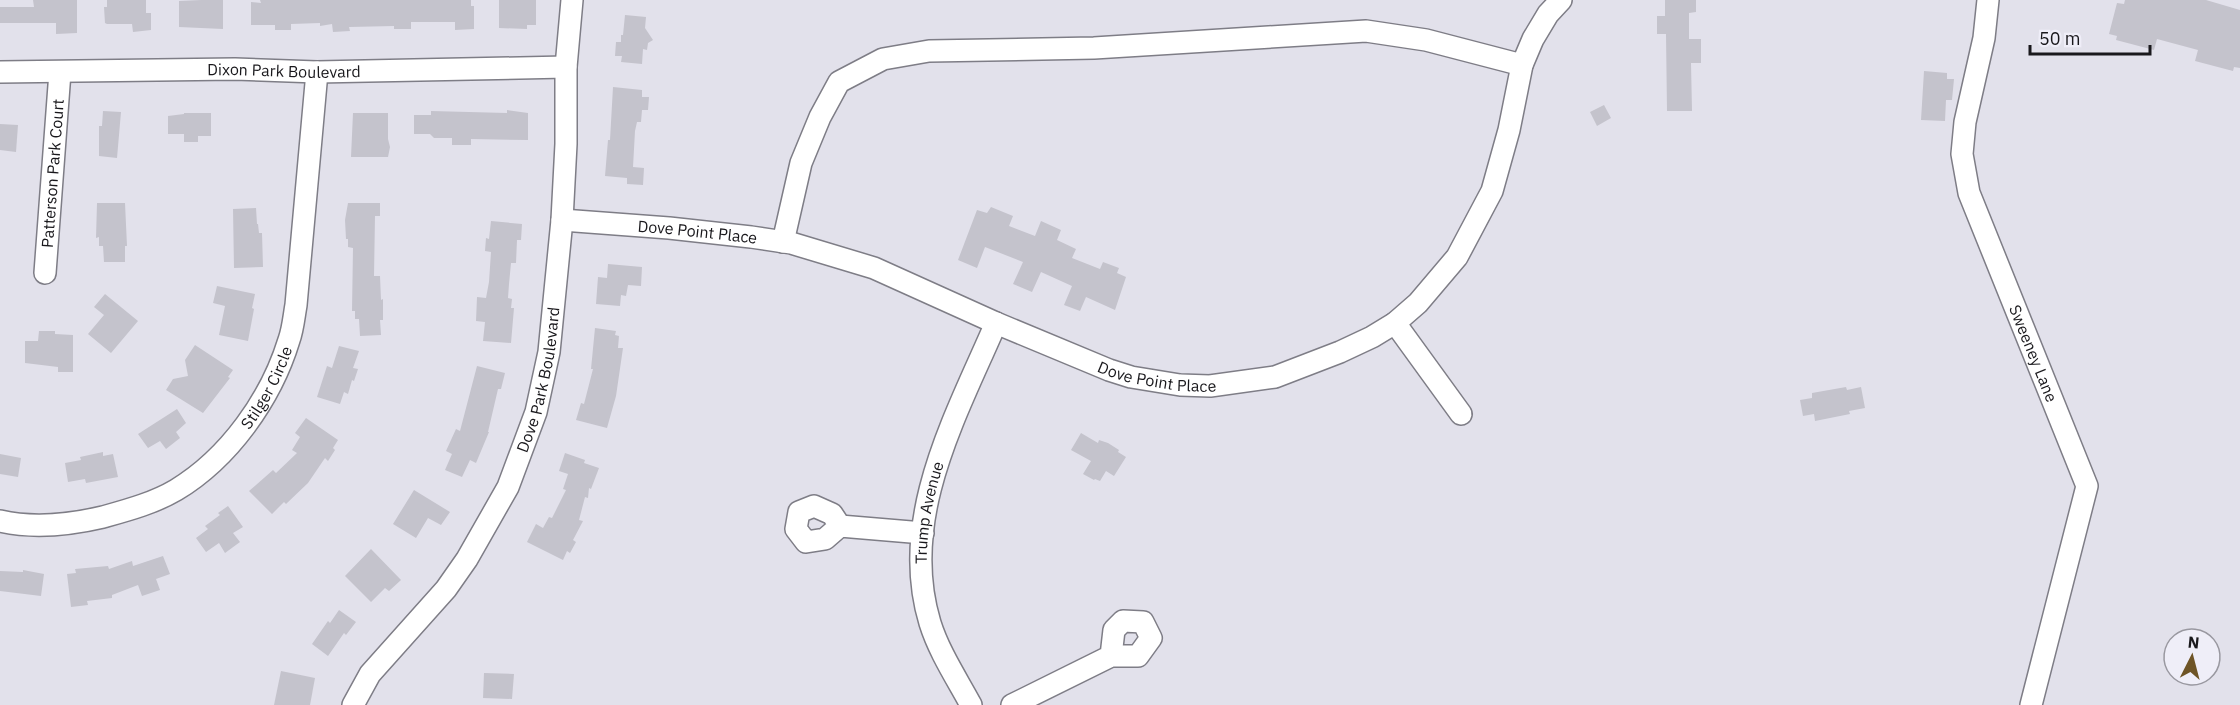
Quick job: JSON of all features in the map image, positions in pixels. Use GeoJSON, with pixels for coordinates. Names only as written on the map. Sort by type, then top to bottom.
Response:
{"type":"FeatureCollection","features":[{"type":"Feature","properties":{"kind":"street","name":"Dove Park Boulevard"},"geometry":{"type":"LineString","coordinates":[[353,705],[370,674],[446,589],[484,531],[508,487],[536,412],[549,352],[562,220],[566,144],[566,67],[572,0]]}},
{"type":"Feature","properties":{"kind":"street","name":"Dove Point Place"},"geometry":{"type":"LineString","coordinates":[[562,220],[669,228],[783,242],[874,268],[1109,370],[1131,377],[1180,385],[1210,386],[1275,377],[1340,352],[1395,323],[1438,281],[1457,257],[1492,191],[1502,161],[1522,65],[1533,39],[1548,14],[1561,0]]}},
{"type":"Feature","properties":{"kind":"street","name":"Sweeney Lane"},"geometry":{"type":"LineString","coordinates":[[1988,0],[1984,38],[1964,133],[1962,154],[1970,193],[2087,486],[2031,705]]}},
{"type":"Feature","properties":{"kind":"street"},"geometry":{"type":"LineString","coordinates":[[783,242],[801,163],[820,117],[839,82],[883,59],[929,51],[1094,48],[1366,31],[1426,40],[1522,65]]}},
{"type":"Feature","properties":{"kind":"street","name":"Dixon Park Boulevard"},"geometry":{"type":"LineString","coordinates":[[0,72],[235,69],[317,72],[566,67]]}},
{"type":"Feature","properties":{"kind":"street","name":"Patterson Park Court"},"geometry":{"type":"LineString","coordinates":[[45,273],[60,72]]}},
{"type":"Feature","properties":{"kind":"street","name":"Stilger Circle"},"geometry":{"type":"LineString","coordinates":[[0,521],[20,526],[79,523],[142,506],[176,490],[204,469],[228,448],[246,423],[277,371],[290,339],[296,304],[317,72]]}},
{"type":"Feature","properties":{"kind":"street","name":"Trump Avenue"},"geometry":{"type":"LineString","coordinates":[[971,705],[930,624],[922,585],[922,533],[925,508],[935,468],[996,322]]}},
{"type":"Feature","properties":{"kind":"street"},"geometry":{"type":"LineString","coordinates":[[1395,323],[1461,414]]}},
{"type":"Feature","properties":{"kind":"street"},"geometry":{"type":"LineString","coordinates":[[840,526],[922,533]]}},
{"type":"Feature","properties":{"kind":"street"},"geometry":{"type":"LineString","coordinates":[[1012,705],[1111,656]]}},
{"type":"Feature","properties":{"kind":"building"},"geometry":{"type":"Polygon","coordinates":[[[33,0],[77,0],[77,33],[56,34],[56,23],[0,23],[0,7],[34,7],[33,0]]]}},
{"type":"Feature","properties":{"kind":"building"},"geometry":{"type":"Polygon","coordinates":[[[107,0],[146,0],[146,13],[151,13],[151,30],[133,32],[132,24],[105,23],[104,7],[107,7],[107,0]]]}},
{"type":"Feature","properties":{"kind":"building"},"geometry":{"type":"Polygon","coordinates":[[[223,0],[223,29],[179,27],[179,1],[223,0]]]}},
{"type":"Feature","properties":{"kind":"building"},"geometry":{"type":"Polygon","coordinates":[[[260,0],[471,0],[471,6],[474,6],[474,29],[455,30],[455,22],[411,22],[411,29],[394,29],[394,26],[349,27],[350,31],[333,32],[332,24],[320,26],[320,23],[291,24],[291,30],[275,30],[275,25],[251,25],[251,2],[261,3],[260,0]]]}},
{"type":"Feature","properties":{"kind":"building"},"geometry":{"type":"Polygon","coordinates":[[[499,0],[536,0],[536,25],[527,25],[527,29],[499,28],[499,0]]]}},
{"type":"Feature","properties":{"kind":"building"},"geometry":{"type":"Polygon","coordinates":[[[1665,0],[1696,0],[1696,12],[1689,13],[1689,39],[1701,39],[1701,63],[1691,63],[1692,111],[1667,111],[1666,34],[1657,34],[1657,16],[1665,16],[1665,0]]]}},
{"type":"Feature","properties":{"kind":"building"},"geometry":{"type":"Polygon","coordinates":[[[2125,0],[2206,0],[2240,10],[2240,68],[2234,67],[2233,71],[2195,61],[2198,50],[2157,39],[2154,50],[2116,40],[2117,36],[2109,34],[2117,3],[2124,4],[2125,0]]]}},
{"type":"Feature","properties":{"kind":"building"},"geometry":{"type":"Polygon","coordinates":[[[625,15],[646,17],[645,28],[653,40],[648,43],[647,50],[643,49],[642,64],[621,62],[622,56],[615,56],[616,42],[621,42],[621,35],[623,35],[625,15]]]}},
{"type":"Feature","properties":{"kind":"building"},"geometry":{"type":"Polygon","coordinates":[[[1924,71],[1947,73],[1947,79],[1954,79],[1952,100],[1946,100],[1945,121],[1921,120],[1924,71]]]}},
{"type":"Feature","properties":{"kind":"building"},"geometry":{"type":"Polygon","coordinates":[[[613,87],[642,90],[642,97],[649,97],[648,110],[642,110],[641,122],[637,122],[635,131],[633,167],[644,168],[643,185],[627,184],[627,178],[605,176],[613,87]]]}},
{"type":"Feature","properties":{"kind":"building"},"geometry":{"type":"Polygon","coordinates":[[[1604,105],[1611,118],[1597,126],[1590,112],[1604,105]]]}},
{"type":"Feature","properties":{"kind":"building"},"geometry":{"type":"Polygon","coordinates":[[[507,110],[528,113],[528,140],[471,139],[471,145],[452,145],[452,138],[434,138],[430,134],[414,134],[414,115],[431,115],[431,111],[507,113],[507,110]]]}},
{"type":"Feature","properties":{"kind":"building"},"geometry":{"type":"Polygon","coordinates":[[[103,111],[121,112],[117,158],[99,156],[99,126],[102,126],[103,111]]]}},
{"type":"Feature","properties":{"kind":"building"},"geometry":{"type":"Polygon","coordinates":[[[184,113],[211,113],[211,136],[198,136],[198,142],[184,142],[184,134],[168,134],[168,116],[184,113]]]}},
{"type":"Feature","properties":{"kind":"building"},"geometry":{"type":"Polygon","coordinates":[[[353,113],[388,113],[390,147],[388,157],[351,157],[353,113]]]}},
{"type":"Feature","properties":{"kind":"building"},"geometry":{"type":"Polygon","coordinates":[[[0,124],[18,125],[16,152],[0,150],[0,124]]]}},
{"type":"Feature","properties":{"kind":"building"},"geometry":{"type":"Polygon","coordinates":[[[97,203],[125,203],[127,246],[125,246],[125,262],[104,262],[103,246],[99,246],[99,237],[96,238],[97,203]]]}},
{"type":"Feature","properties":{"kind":"building"},"geometry":{"type":"Polygon","coordinates":[[[348,203],[380,203],[380,216],[375,216],[374,276],[380,276],[381,300],[383,299],[383,320],[380,320],[381,335],[360,336],[359,319],[355,319],[355,311],[352,311],[353,248],[348,247],[345,220],[348,203]]]}},
{"type":"Feature","properties":{"kind":"building"},"geometry":{"type":"Polygon","coordinates":[[[991,207],[1013,216],[1009,226],[1035,236],[1041,221],[1061,230],[1057,240],[1076,249],[1072,258],[1100,269],[1103,262],[1119,268],[1117,273],[1126,277],[1115,310],[1086,297],[1080,311],[1064,305],[1072,286],[1041,272],[1032,292],[1013,284],[1023,262],[985,247],[977,268],[958,260],[977,210],[987,213],[991,207]]]}},
{"type":"Feature","properties":{"kind":"building"},"geometry":{"type":"Polygon","coordinates":[[[256,208],[259,233],[262,233],[263,267],[234,268],[233,209],[256,208]]]}},
{"type":"Feature","properties":{"kind":"building"},"geometry":{"type":"Polygon","coordinates":[[[491,221],[522,224],[521,240],[517,240],[516,263],[511,263],[509,284],[508,298],[512,299],[511,308],[514,308],[511,343],[483,341],[485,322],[476,321],[477,297],[486,298],[489,282],[491,252],[485,251],[491,221]]]}},
{"type":"Feature","properties":{"kind":"building"},"geometry":{"type":"Polygon","coordinates":[[[608,264],[642,267],[641,286],[628,285],[626,296],[621,295],[620,306],[596,304],[598,277],[607,278],[608,264]]]}},
{"type":"Feature","properties":{"kind":"building"},"geometry":{"type":"Polygon","coordinates":[[[217,286],[255,294],[248,341],[219,335],[225,306],[213,303],[217,286]]]}},
{"type":"Feature","properties":{"kind":"building"},"geometry":{"type":"Polygon","coordinates":[[[105,294],[138,321],[111,353],[88,334],[104,315],[94,307],[105,294]]]}},
{"type":"Feature","properties":{"kind":"building"},"geometry":{"type":"Polygon","coordinates":[[[595,328],[616,331],[615,335],[619,336],[618,348],[623,348],[616,396],[607,428],[576,420],[581,403],[584,404],[593,369],[591,369],[595,328]]]}},
{"type":"Feature","properties":{"kind":"building"},"geometry":{"type":"Polygon","coordinates":[[[39,331],[55,331],[55,334],[73,335],[73,372],[58,372],[58,367],[25,363],[25,341],[38,341],[39,331]]]}},
{"type":"Feature","properties":{"kind":"building"},"geometry":{"type":"Polygon","coordinates":[[[195,345],[233,370],[228,377],[230,378],[203,413],[166,390],[173,379],[188,376],[185,360],[195,345]]]}},
{"type":"Feature","properties":{"kind":"building"},"geometry":{"type":"Polygon","coordinates":[[[339,346],[359,351],[353,368],[358,369],[354,381],[352,380],[348,394],[344,392],[340,404],[317,397],[327,366],[332,368],[339,346]]]}},
{"type":"Feature","properties":{"kind":"building"},"geometry":{"type":"Polygon","coordinates":[[[477,366],[505,373],[501,389],[498,389],[489,432],[476,463],[470,460],[462,477],[445,470],[452,454],[446,451],[456,429],[460,431],[477,366]]]}},
{"type":"Feature","properties":{"kind":"building"},"geometry":{"type":"Polygon","coordinates":[[[1846,387],[1847,390],[1861,387],[1865,408],[1849,411],[1850,414],[1815,421],[1814,414],[1803,416],[1800,400],[1812,398],[1812,393],[1846,387]]]}},
{"type":"Feature","properties":{"kind":"building"},"geometry":{"type":"Polygon","coordinates":[[[177,409],[186,423],[176,432],[180,438],[166,449],[160,441],[148,448],[138,434],[177,409]]]}},
{"type":"Feature","properties":{"kind":"building"},"geometry":{"type":"Polygon","coordinates":[[[306,418],[338,440],[333,448],[335,450],[328,461],[325,458],[308,483],[272,514],[249,491],[273,470],[276,473],[297,453],[292,450],[300,437],[295,433],[306,418]]]}},
{"type":"Feature","properties":{"kind":"building"},"geometry":{"type":"Polygon","coordinates":[[[1081,433],[1098,443],[1099,440],[1108,443],[1126,457],[1114,476],[1106,471],[1100,481],[1083,474],[1091,461],[1071,450],[1081,433]]]}},
{"type":"Feature","properties":{"kind":"building"},"geometry":{"type":"Polygon","coordinates":[[[103,452],[103,456],[113,454],[118,477],[86,483],[85,479],[68,482],[65,463],[103,452]]]}},
{"type":"Feature","properties":{"kind":"building"},"geometry":{"type":"Polygon","coordinates":[[[565,453],[599,468],[591,489],[589,488],[588,498],[585,497],[579,520],[583,521],[573,540],[576,542],[570,553],[567,551],[563,560],[527,542],[536,524],[543,528],[549,517],[552,518],[566,490],[563,489],[568,474],[559,471],[565,453]]]}},
{"type":"Feature","properties":{"kind":"building"},"geometry":{"type":"Polygon","coordinates":[[[0,454],[21,458],[18,477],[0,474],[0,454]]]}},
{"type":"Feature","properties":{"kind":"building"},"geometry":{"type":"Polygon","coordinates":[[[414,490],[450,512],[441,525],[428,518],[416,538],[393,524],[414,490]]]}},
{"type":"Feature","properties":{"kind":"building"},"geometry":{"type":"Polygon","coordinates":[[[228,506],[243,527],[233,533],[240,542],[225,553],[219,543],[206,552],[196,538],[208,529],[205,526],[220,515],[218,513],[228,506]]]}},
{"type":"Feature","properties":{"kind":"building"},"geometry":{"type":"Polygon","coordinates":[[[371,549],[401,580],[389,591],[385,588],[371,602],[345,576],[371,549]]]}},
{"type":"Feature","properties":{"kind":"building"},"geometry":{"type":"Polygon","coordinates":[[[163,556],[170,574],[156,579],[160,590],[142,596],[138,585],[112,595],[112,598],[87,601],[88,605],[71,607],[67,574],[76,573],[75,569],[108,566],[109,569],[132,561],[133,566],[163,556]]]}},
{"type":"Feature","properties":{"kind":"building"},"geometry":{"type":"Polygon","coordinates":[[[23,570],[44,574],[41,596],[0,591],[0,571],[23,572],[23,570]]]}},
{"type":"Feature","properties":{"kind":"building"},"geometry":{"type":"Polygon","coordinates":[[[339,610],[356,622],[346,635],[344,633],[328,656],[312,644],[339,610]]]}},
{"type":"Feature","properties":{"kind":"building"},"geometry":{"type":"Polygon","coordinates":[[[281,671],[315,678],[310,705],[274,705],[281,671]]]}},
{"type":"Feature","properties":{"kind":"building"},"geometry":{"type":"Polygon","coordinates":[[[484,673],[514,674],[512,699],[483,698],[484,673]]]}}]}
